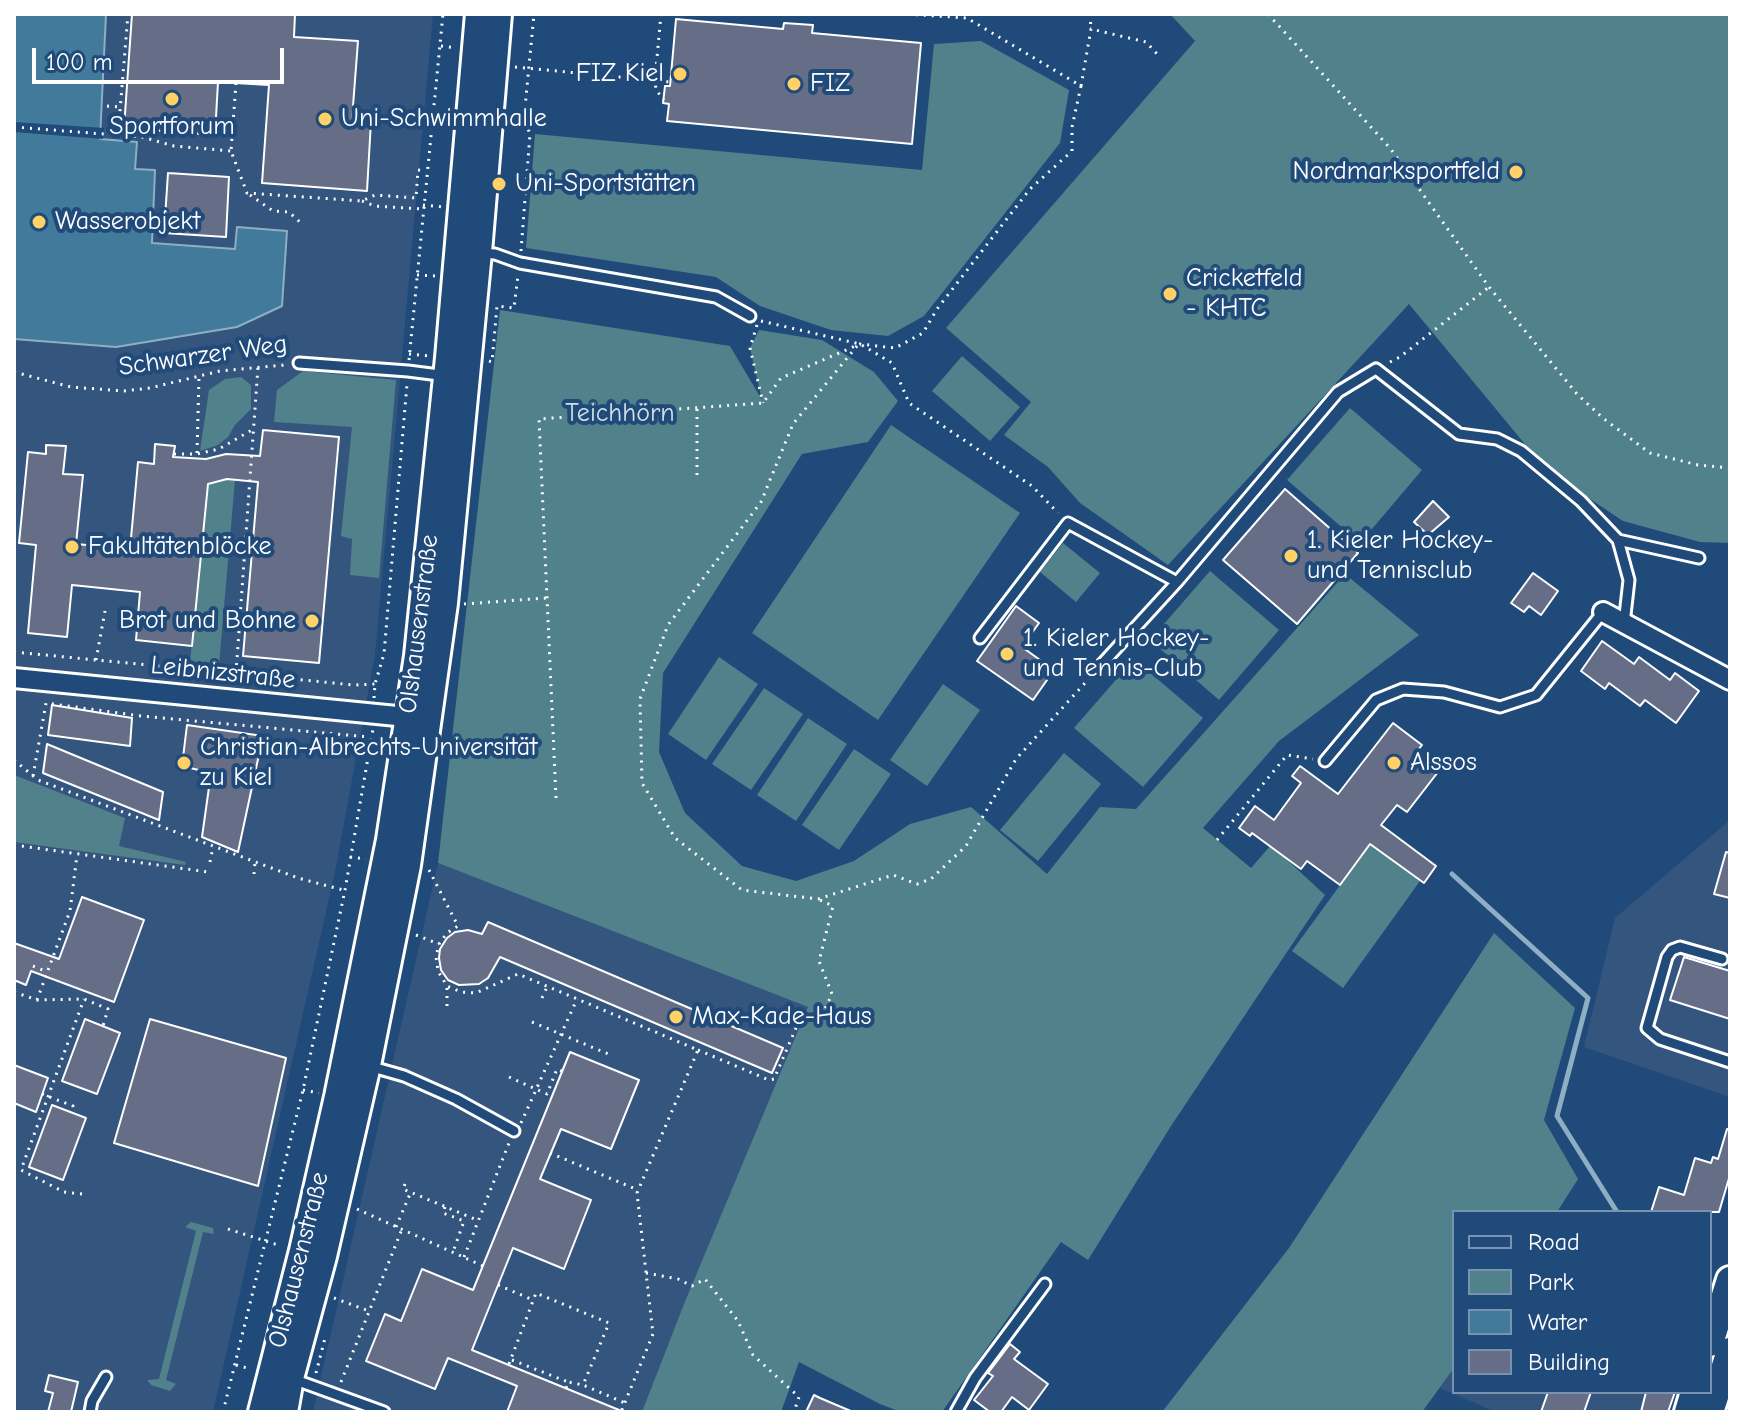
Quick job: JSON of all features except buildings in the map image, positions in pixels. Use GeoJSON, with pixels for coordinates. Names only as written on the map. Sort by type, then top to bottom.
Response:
{"type":"FeatureCollection","features":[{"type":"Feature","properties":{"kind":"street","name":"Olshausenstraße"},"geometry":{"type":"LineString","coordinates":[[418,718],[479,14]]}},
{"type":"Feature","properties":{"kind":"street","name":"Olshausenstraße"},"geometry":{"type":"LineString","coordinates":[[284,1412],[290,1378],[323,1256],[390,840],[444,603],[498,14]]}},
{"type":"Feature","properties":{"kind":"street"},"geometry":{"type":"LineString","coordinates":[[1603,612],[1730,680]]}},
{"type":"Feature","properties":{"kind":"street","name":"Leibnizstraße"},"geometry":{"type":"LineString","coordinates":[[14,678],[418,718]]}},
{"type":"Feature","properties":{"kind":"street","name":"Olshausenstraße"},"geometry":{"type":"LineString","coordinates":[[262,1412],[356,1063]]}},
{"type":"Feature","properties":{"kind":"street"},"geometry":{"type":"LineString","coordinates":[[1712,1337],[1730,1280]]}},
{"type":"Feature","properties":{"kind":"street"},"geometry":{"type":"LineString","coordinates":[[1710,1412],[1730,1351]]}},
{"type":"Feature","properties":{"kind":"lane"},"geometry":{"type":"LineString","coordinates":[[478,252],[520,263],[716,297],[750,316]]}},
{"type":"Feature","properties":{"kind":"lane","name":"Schwarzer Weg"},"geometry":{"type":"LineString","coordinates":[[299,363],[447,376]]}},
{"type":"Feature","properties":{"kind":"lane"},"geometry":{"type":"LineString","coordinates":[[1102,664],[1177,582],[1338,392],[1376,369],[1459,434],[1497,439],[1521,451],[1581,501],[1618,540],[1629,580],[1624,624]]}},
{"type":"Feature","properties":{"kind":"lane"},"geometry":{"type":"LineString","coordinates":[[980,638],[1068,523],[1177,582]]}},
{"type":"Feature","properties":{"kind":"lane"},"geometry":{"type":"LineString","coordinates":[[1618,540],[1699,558]]}},
{"type":"Feature","properties":{"kind":"lane"},"geometry":{"type":"LineString","coordinates":[[1325,761],[1376,700],[1403,689],[1444,692],[1500,707],[1536,695],[1603,612]]}},
{"type":"Feature","properties":{"kind":"lane"},"geometry":{"type":"LineString","coordinates":[[1722,959],[1680,947],[1672,950],[1667,957],[1647,1028],[1660,1039],[1730,1062]]}},
{"type":"Feature","properties":{"kind":"lane"},"geometry":{"type":"LineString","coordinates":[[356,1063],[386,1069],[456,1099],[514,1131]]}},
{"type":"Feature","properties":{"kind":"lane"},"geometry":{"type":"LineString","coordinates":[[956,1412],[975,1378],[1045,1284]]}},
{"type":"Feature","properties":{"kind":"lane"},"geometry":{"type":"LineString","coordinates":[[90,1412],[92,1401],[106,1377]]}},
{"type":"Feature","properties":{"kind":"lane"},"geometry":{"type":"LineString","coordinates":[[290,1378],[384,1412]]}},
{"type":"Feature","properties":{"kind":"path"},"geometry":{"type":"LineString","coordinates":[[118,135],[128,14]]}},
{"type":"Feature","properties":{"kind":"path"},"geometry":{"type":"LineString","coordinates":[[409,354],[443,14]]}},
{"type":"Feature","properties":{"kind":"path"},"geometry":{"type":"LineString","coordinates":[[485,361],[492,362],[497,306],[514,308],[530,134],[524,118],[534,14]]}},
{"type":"Feature","properties":{"kind":"path"},"geometry":{"type":"LineString","coordinates":[[661,14],[655,80],[656,90],[664,100]]}},
{"type":"Feature","properties":{"kind":"path"},"geometry":{"type":"LineString","coordinates":[[906,14],[967,18],[1081,86]]}},
{"type":"Feature","properties":{"kind":"path"},"geometry":{"type":"LineString","coordinates":[[763,403],[750,348],[758,320],[860,344],[895,348],[923,333],[937,309],[1030,189],[1072,151],[1072,127],[1091,29],[1090,14]]}},
{"type":"Feature","properties":{"kind":"path"},"geometry":{"type":"LineString","coordinates":[[1268,14],[1390,148],[1489,287],[1577,394],[1604,419],[1650,453],[1698,465],[1730,468]]}},
{"type":"Feature","properties":{"kind":"path"},"geometry":{"type":"LineString","coordinates":[[1091,29],[1146,42],[1159,56]]}},
{"type":"Feature","properties":{"kind":"path"},"geometry":{"type":"LineString","coordinates":[[514,67],[670,82]]}},
{"type":"Feature","properties":{"kind":"path"},"geometry":{"type":"LineString","coordinates":[[236,83],[231,151],[247,193],[273,211],[289,212],[303,225]]}},
{"type":"Feature","properties":{"kind":"path"},"geometry":{"type":"LineString","coordinates":[[107,106],[120,107]]}},
{"type":"Feature","properties":{"kind":"path"},"geometry":{"type":"LineString","coordinates":[[14,127],[142,137],[174,146],[231,151]]}},
{"type":"Feature","properties":{"kind":"path"},"geometry":{"type":"LineString","coordinates":[[362,201],[375,195],[416,198],[418,170],[426,171]]}},
{"type":"Feature","properties":{"kind":"path"},"geometry":{"type":"LineString","coordinates":[[247,193],[362,201],[375,206],[422,209]]}},
{"type":"Feature","properties":{"kind":"path"},"geometry":{"type":"LineString","coordinates":[[1376,369],[1400,357],[1489,287]]}},
{"type":"Feature","properties":{"kind":"path"},"geometry":{"type":"LineString","coordinates":[[556,798],[539,419],[763,403],[781,378],[860,344]]}},
{"type":"Feature","properties":{"kind":"path"},"geometry":{"type":"LineString","coordinates":[[860,344],[892,363],[909,403],[1032,486],[1068,523]]}},
{"type":"Feature","properties":{"kind":"path"},"geometry":{"type":"LineString","coordinates":[[447,986],[461,992],[476,993],[518,974],[769,1080],[774,1079],[799,1021],[823,1013],[832,994],[819,961],[833,906],[818,899],[742,890],[675,838],[642,783],[640,699],[668,625],[761,502],[793,424],[860,344]]}},
{"type":"Feature","properties":{"kind":"path","name":"Schwarzer Weg"},"geometry":{"type":"LineString","coordinates":[[14,372],[100,391],[150,388],[220,371],[299,363]]}},
{"type":"Feature","properties":{"kind":"path"},"geometry":{"type":"LineString","coordinates":[[236,673],[258,367]]}},
{"type":"Feature","properties":{"kind":"path"},"geometry":{"type":"LineString","coordinates":[[223,1412],[303,1090],[345,890],[369,737],[373,732],[375,684],[384,654],[408,371]]}},
{"type":"Feature","properties":{"kind":"path"},"geometry":{"type":"LineString","coordinates":[[197,454],[199,377]]}},
{"type":"Feature","properties":{"kind":"path"},"geometry":{"type":"LineString","coordinates":[[697,409],[697,481]]}},
{"type":"Feature","properties":{"kind":"path"},"geometry":{"type":"LineString","coordinates":[[174,454],[197,454],[219,449],[253,429]]}},
{"type":"Feature","properties":{"kind":"path"},"geometry":{"type":"LineString","coordinates":[[444,603],[460,605],[546,598]]}},
{"type":"Feature","properties":{"kind":"path"},"geometry":{"type":"LineString","coordinates":[[96,660],[105,611]]}},
{"type":"Feature","properties":{"kind":"path"},"geometry":{"type":"LineString","coordinates":[[14,652],[354,685],[375,684]]}},
{"type":"Feature","properties":{"kind":"path"},"geometry":{"type":"LineString","coordinates":[[818,899],[893,875],[917,884],[931,879],[966,846],[1016,759],[1102,664]]}},
{"type":"Feature","properties":{"kind":"path"},"geometry":{"type":"LineString","coordinates":[[33,776],[46,703],[141,716],[369,737]]}},
{"type":"Feature","properties":{"kind":"path"},"geometry":{"type":"LineString","coordinates":[[327,750],[330,733]]}},
{"type":"Feature","properties":{"kind":"path"},"geometry":{"type":"LineString","coordinates":[[1217,840],[1287,755],[1325,761]]}},
{"type":"Feature","properties":{"kind":"path"},"geometry":{"type":"LineString","coordinates":[[14,760],[38,780],[298,878],[345,890]]}},
{"type":"Feature","properties":{"kind":"path"},"geometry":{"type":"LineString","coordinates":[[14,845],[208,872]]}},
{"type":"Feature","properties":{"kind":"path"},"geometry":{"type":"LineString","coordinates":[[210,862],[213,847]]}},
{"type":"Feature","properties":{"kind":"path"},"geometry":{"type":"LineString","coordinates":[[37,1000],[70,911],[77,855]]}},
{"type":"Feature","properties":{"kind":"path"},"geometry":{"type":"LineString","coordinates":[[350,857],[367,859]]}},
{"type":"Feature","properties":{"kind":"path"},"geometry":{"type":"LineString","coordinates":[[254,874],[255,862]]}},
{"type":"Feature","properties":{"kind":"path"},"geometry":{"type":"LineString","coordinates":[[426,863],[458,926],[447,933],[439,944],[436,957],[438,971],[447,986],[447,1006]]}},
{"type":"Feature","properties":{"kind":"path"},"geometry":{"type":"LineString","coordinates":[[70,911],[76,913]]}},
{"type":"Feature","properties":{"kind":"path"},"geometry":{"type":"LineString","coordinates":[[414,934],[439,944]]}},
{"type":"Feature","properties":{"kind":"path"},"geometry":{"type":"LineString","coordinates":[[33,966],[47,972]]}},
{"type":"Feature","properties":{"kind":"path"},"geometry":{"type":"LineString","coordinates":[[542,998],[547,986]]}},
{"type":"Feature","properties":{"kind":"path"},"geometry":{"type":"LineString","coordinates":[[14,992],[37,1000],[84,999],[108,1009],[103,1026]]}},
{"type":"Feature","properties":{"kind":"path"},"geometry":{"type":"LineString","coordinates":[[21,1170],[84,999]]}},
{"type":"Feature","properties":{"kind":"path"},"geometry":{"type":"LineString","coordinates":[[464,1257],[514,1131],[521,1124],[577,999]]}},
{"type":"Feature","properties":{"kind":"path"},"geometry":{"type":"LineString","coordinates":[[532,1022],[613,1056]]}},
{"type":"Feature","properties":{"kind":"path"},"geometry":{"type":"LineString","coordinates":[[621,1412],[653,1334],[638,1190],[698,1050]]}},
{"type":"Feature","properties":{"kind":"path"},"geometry":{"type":"LineString","coordinates":[[509,1077],[547,1094],[557,1069],[562,1071]]}},
{"type":"Feature","properties":{"kind":"path"},"geometry":{"type":"LineString","coordinates":[[303,1090],[322,1093]]}},
{"type":"Feature","properties":{"kind":"path"},"geometry":{"type":"LineString","coordinates":[[42,1094],[73,1106],[71,1113]]}},
{"type":"Feature","properties":{"kind":"path"},"geometry":{"type":"LineString","coordinates":[[550,1153],[638,1190]]}},
{"type":"Feature","properties":{"kind":"path"},"geometry":{"type":"LineString","coordinates":[[14,1168],[64,1192],[82,1194]]}},
{"type":"Feature","properties":{"kind":"path"},"geometry":{"type":"LineString","coordinates":[[405,1184],[403,1189],[477,1220]]}},
{"type":"Feature","properties":{"kind":"path"},"geometry":{"type":"LineString","coordinates":[[396,1227],[411,1192]]}},
{"type":"Feature","properties":{"kind":"path"},"geometry":{"type":"LineString","coordinates":[[445,1207],[443,1213],[464,1221],[453,1252]]}},
{"type":"Feature","properties":{"kind":"path"},"geometry":{"type":"LineString","coordinates":[[357,1209],[483,1266]]}},
{"type":"Feature","properties":{"kind":"path"},"geometry":{"type":"LineString","coordinates":[[228,1229],[286,1247]]}},
{"type":"Feature","properties":{"kind":"path"},"geometry":{"type":"LineString","coordinates":[[337,1393],[402,1229]]}},
{"type":"Feature","properties":{"kind":"path"},"geometry":{"type":"LineString","coordinates":[[645,1273],[678,1279],[692,1286],[705,1279],[738,1321],[753,1355],[799,1397],[794,1412]]}},
{"type":"Feature","properties":{"kind":"path"},"geometry":{"type":"LineString","coordinates":[[498,1285],[533,1300]]}},
{"type":"Feature","properties":{"kind":"path"},"geometry":{"type":"LineString","coordinates":[[583,1385],[609,1323],[536,1293],[510,1362],[583,1385],[625,1403]]}},
{"type":"Feature","properties":{"kind":"path"},"geometry":{"type":"LineString","coordinates":[[334,1298],[369,1311]]}},
{"type":"Feature","properties":{"kind":"path"},"geometry":{"type":"LineString","coordinates":[[236,1365],[257,1370]]}},
{"type":"Feature","properties":{"kind":"path"},"geometry":{"type":"LineString","coordinates":[[566,1388],[568,1382]]}},
{"type":"Feature","properties":{"kind":"shaded area","name":"Christian-Albrechts-Universität zu Kiel"},"geometry":{"type":"Polygon","coordinates":[[[14,14],[433,14],[375,655],[335,872],[213,1412],[14,1412],[14,14]]]}},
{"type":"Feature","properties":{"kind":"shaded area"},"geometry":{"type":"Polygon","coordinates":[[[1730,820],[1730,1097],[1584,1047],[1615,918],[1730,820]]]}},
{"type":"Feature","properties":{"kind":"shaded area","name":"Christian-Albrechts-Universität zu Kiel"},"geometry":{"type":"Polygon","coordinates":[[[438,863],[808,1007],[794,1044],[781,1412],[313,1412],[438,863]]]}},
{"type":"Feature","properties":{"kind":"shaded area"},"geometry":{"type":"Polygon","coordinates":[[[1452,1371],[1452,1393],[1440,1388],[1452,1371]]]}},
{"type":"Feature","properties":{"kind":"shaded area"},"geometry":{"type":"Polygon","coordinates":[[[1454,1394],[1674,1394],[1668,1412],[1496,1412],[1454,1394]]]}},
{"type":"Feature","properties":{"kind":"green space"},"geometry":{"type":"Polygon","coordinates":[[[1170,14],[1730,14],[1730,543],[1700,542],[1623,521],[1590,499],[1533,454],[1409,304],[1168,565],[1080,503],[1048,467],[1004,435],[1031,402],[946,328],[1195,41],[1170,14]]]}},
{"type":"Feature","properties":{"kind":"green space"},"geometry":{"type":"Polygon","coordinates":[[[981,41],[1069,90],[1060,143],[924,316],[888,336],[831,330],[760,306],[716,277],[526,248],[535,134],[922,170],[934,44],[981,41]]]}},
{"type":"Feature","properties":{"kind":"green space","name":"Teichhörn"},"geometry":{"type":"Polygon","coordinates":[[[500,310],[730,346],[762,400],[750,348],[759,330],[822,340],[874,372],[898,401],[868,442],[802,454],[663,673],[659,752],[685,813],[742,866],[796,881],[854,861],[910,824],[971,807],[1047,874],[1100,807],[1136,809],[1345,574],[1419,635],[1279,741],[1203,828],[1251,868],[1271,845],[1325,895],[1171,1126],[1088,1260],[1061,1242],[942,1412],[901,1412],[799,1362],[781,1412],[642,1412],[808,1007],[438,863],[500,310]]]}},
{"type":"Feature","properties":{"kind":"green space"},"geometry":{"type":"Polygon","coordinates":[[[962,356],[1020,407],[990,441],[932,391],[962,356]]]}},
{"type":"Feature","properties":{"kind":"green space"},"geometry":{"type":"Polygon","coordinates":[[[303,371],[396,380],[379,578],[350,575],[352,539],[341,536],[352,427],[274,422],[277,390],[303,371]]]}},
{"type":"Feature","properties":{"kind":"green space"},"geometry":{"type":"Polygon","coordinates":[[[241,377],[251,385],[251,409],[228,437],[218,445],[200,451],[209,390],[225,379],[241,377]]]}},
{"type":"Feature","properties":{"kind":"green space"},"geometry":{"type":"Polygon","coordinates":[[[1350,408],[1422,470],[1360,543],[1287,480],[1350,408]]]}},
{"type":"Feature","properties":{"kind":"green space"},"geometry":{"type":"Polygon","coordinates":[[[891,425],[1020,513],[878,720],[752,633],[891,425]]]}},
{"type":"Feature","properties":{"kind":"green space"},"geometry":{"type":"Polygon","coordinates":[[[235,480],[219,665],[190,662],[208,484],[235,480]]]}},
{"type":"Feature","properties":{"kind":"green space"},"geometry":{"type":"Polygon","coordinates":[[[1063,543],[1100,573],[1076,602],[1040,572],[1063,543]]]}},
{"type":"Feature","properties":{"kind":"green space"},"geometry":{"type":"Polygon","coordinates":[[[1210,571],[1279,630],[1219,700],[1150,640],[1210,571]]]}},
{"type":"Feature","properties":{"kind":"green space"},"geometry":{"type":"Polygon","coordinates":[[[719,657],[758,684],[706,760],[668,734],[719,657]]]}},
{"type":"Feature","properties":{"kind":"green space"},"geometry":{"type":"Polygon","coordinates":[[[1134,659],[1203,718],[1143,787],[1074,728],[1134,659]]]}},
{"type":"Feature","properties":{"kind":"green space"},"geometry":{"type":"Polygon","coordinates":[[[943,684],[980,710],[927,786],[890,760],[943,684]]]}},
{"type":"Feature","properties":{"kind":"green space"},"geometry":{"type":"Polygon","coordinates":[[[764,688],[803,714],[751,790],[712,764],[764,688]]]}},
{"type":"Feature","properties":{"kind":"green space"},"geometry":{"type":"Polygon","coordinates":[[[808,718],[847,744],[796,821],[757,795],[808,718]]]}},
{"type":"Feature","properties":{"kind":"green space"},"geometry":{"type":"Polygon","coordinates":[[[854,749],[891,774],[839,850],[802,825],[854,749]]]}},
{"type":"Feature","properties":{"kind":"green space"},"geometry":{"type":"Polygon","coordinates":[[[1064,753],[1101,784],[1038,861],[1000,830],[1064,753]]]}},
{"type":"Feature","properties":{"kind":"green space"},"geometry":{"type":"Polygon","coordinates":[[[14,775],[125,818],[119,846],[186,862],[185,865],[14,842],[14,775]]]}},
{"type":"Feature","properties":{"kind":"green space"},"geometry":{"type":"Polygon","coordinates":[[[1370,844],[1420,881],[1343,988],[1292,951],[1370,844]]]}},
{"type":"Feature","properties":{"kind":"green space"},"geometry":{"type":"Polygon","coordinates":[[[1494,933],[1575,1008],[1544,1120],[1578,1179],[1558,1210],[1452,1210],[1452,1371],[1422,1412],[1162,1412],[1289,1248],[1494,933]]]}},
{"type":"Feature","properties":{"kind":"green space"},"geometry":{"type":"Polygon","coordinates":[[[191,1222],[213,1228],[214,1234],[203,1232],[166,1380],[176,1384],[170,1391],[151,1385],[147,1380],[159,1379],[196,1231],[185,1227],[191,1222]]]}},
{"type":"Feature","properties":{"kind":"water"},"geometry":{"type":"Polygon","coordinates":[[[14,14],[106,14],[100,139],[137,142],[135,169],[155,170],[152,243],[235,249],[237,227],[287,231],[282,306],[237,327],[116,347],[14,339],[14,14]]]}},
{"type":"Feature","properties":{"kind":"pier"},"geometry":{"type":"Polygon","coordinates":[[[14,122],[104,128],[103,139],[14,132],[14,122]]]}},
{"type":"Feature","properties":{"kind":"waterway"},"geometry":{"type":"LineString","coordinates":[[1452,874],[1588,998],[1557,1116],[1616,1210]]}},
{"type":"Feature","properties":{"kind":"place","name":"FIZ Kiel"},"geometry":{"type":"Point","coordinates":[680,74]}},
{"type":"Feature","properties":{"kind":"place","name":"FIZ"},"geometry":{"type":"Point","coordinates":[794,84]}},
{"type":"Feature","properties":{"kind":"place","name":"Sportforum"},"geometry":{"type":"Point","coordinates":[172,99]}},
{"type":"Feature","properties":{"kind":"place","name":"Uni-Schwimmhalle"},"geometry":{"type":"Point","coordinates":[325,119]}},
{"type":"Feature","properties":{"kind":"place","name":"Nordmarksportfeld"},"geometry":{"type":"Point","coordinates":[1516,172]}},
{"type":"Feature","properties":{"kind":"place","name":"Uni-Sportstätten"},"geometry":{"type":"Point","coordinates":[499,184]}},
{"type":"Feature","properties":{"kind":"place","name":"Wasserobjekt"},"geometry":{"type":"Point","coordinates":[39,222]}},
{"type":"Feature","properties":{"kind":"place","name":"Cricketfeld - KHTC"},"geometry":{"type":"Point","coordinates":[1170,294]}},
{"type":"Feature","properties":{"kind":"place","name":"Fakultätenblöcke"},"geometry":{"type":"Point","coordinates":[72,547]}},
{"type":"Feature","properties":{"kind":"place","name":"1. Kieler Hockey- und Tennisclub"},"geometry":{"type":"Point","coordinates":[1291,556]}},
{"type":"Feature","properties":{"kind":"place","name":"Brot und Bohne"},"geometry":{"type":"Point","coordinates":[312,621]}},
{"type":"Feature","properties":{"kind":"place","name":"1. Kieler Hockey- und Tennis-Club"},"geometry":{"type":"Point","coordinates":[1007,654]}},
{"type":"Feature","properties":{"kind":"place","name":"Christian-Albrechts-Universität zu Kiel"},"geometry":{"type":"Point","coordinates":[184,763]}},
{"type":"Feature","properties":{"kind":"place","name":"Alssos"},"geometry":{"type":"Point","coordinates":[1394,763]}},
{"type":"Feature","properties":{"kind":"place","name":"Max-Kade-Haus"},"geometry":{"type":"Point","coordinates":[676,1017]}}]}
